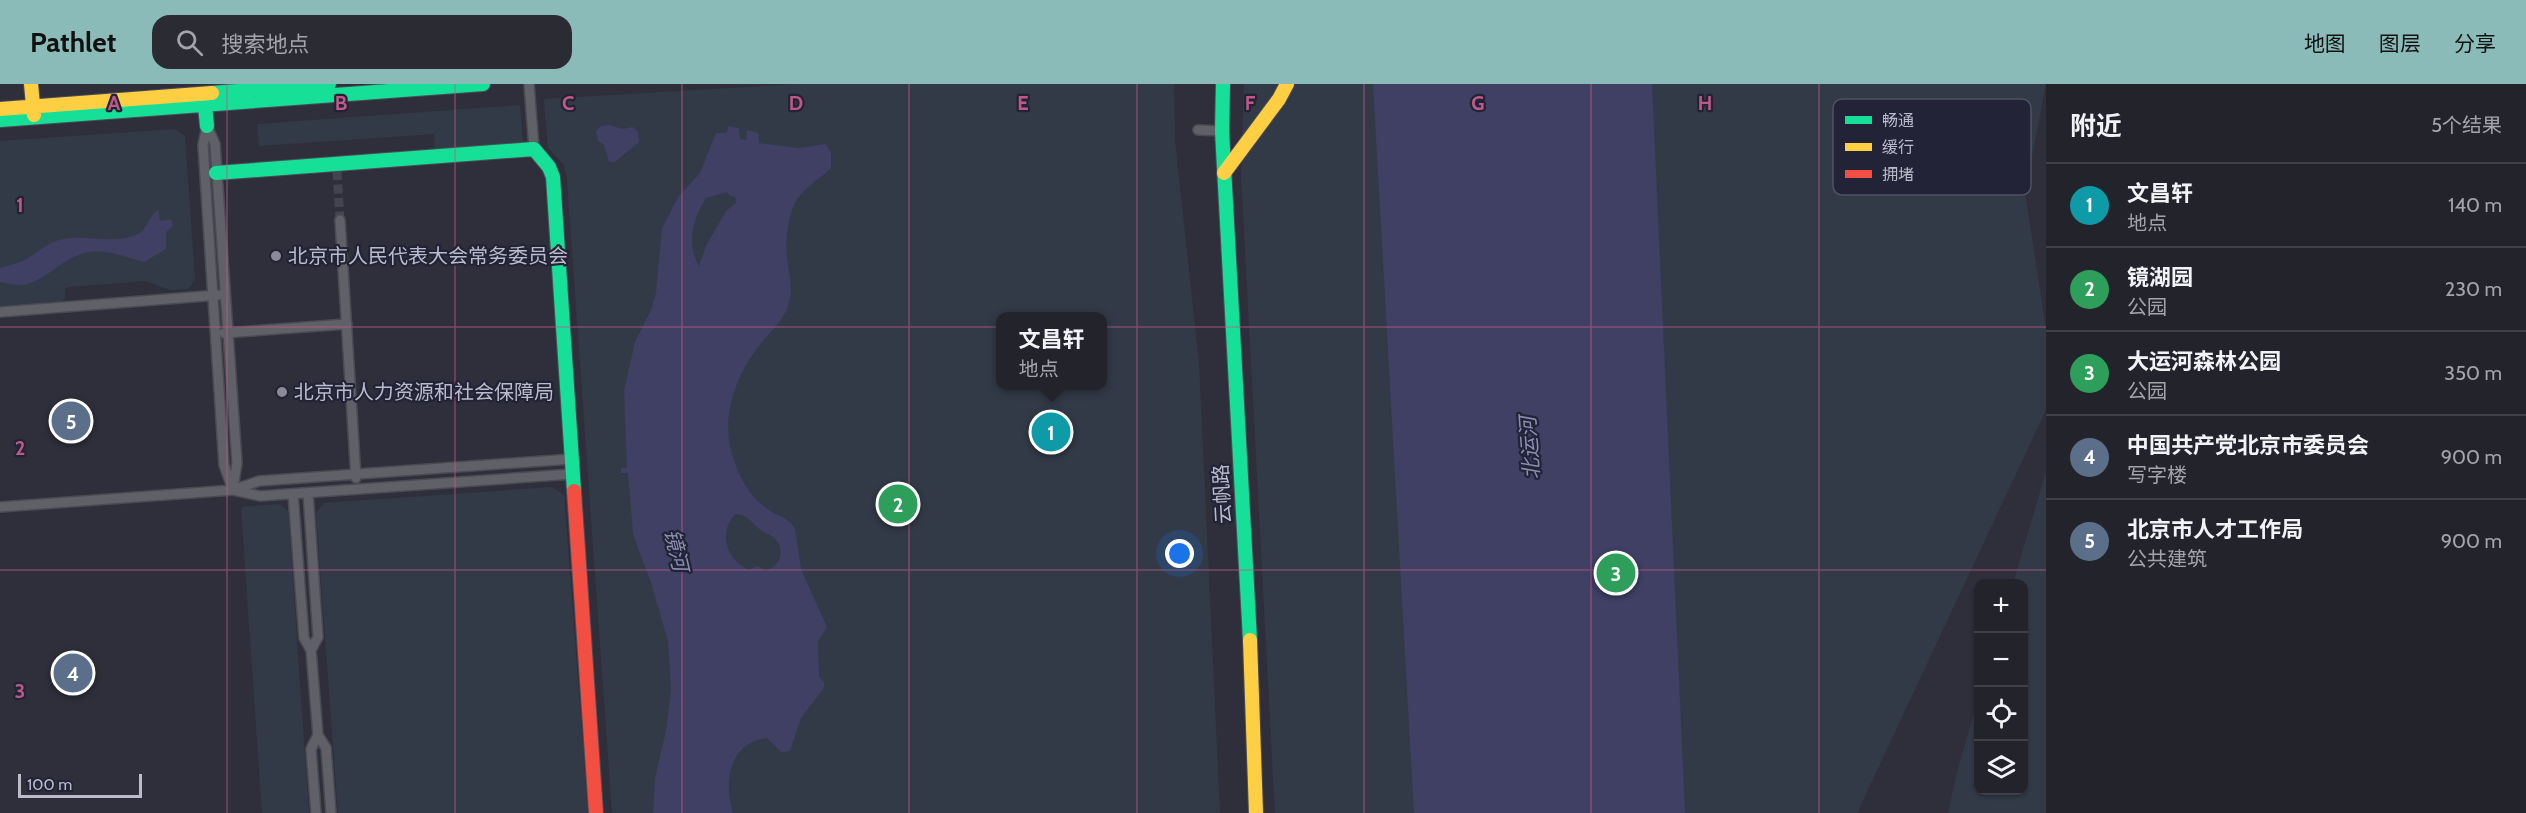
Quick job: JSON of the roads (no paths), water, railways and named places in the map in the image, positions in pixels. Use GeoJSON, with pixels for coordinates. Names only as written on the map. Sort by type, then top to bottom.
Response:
{"type":"FeatureCollection","features":[{"type":"Feature","properties":{"kind":"street"},"geometry":{"type":"LineString","coordinates":[[32,84],[33,112]]}},
{"type":"Feature","properties":{"kind":"street"},"geometry":{"type":"LineString","coordinates":[[0,120],[33,112],[204,93],[329,84]]}},
{"type":"Feature","properties":{"kind":"street"},"geometry":{"type":"LineString","coordinates":[[204,93],[483,84]]}},
{"type":"Feature","properties":{"kind":"street"},"geometry":{"type":"LineString","coordinates":[[530,84],[534,149],[549,167],[553,177],[596,813]]}},
{"type":"Feature","properties":{"kind":"street","name":"云帆路"},"geometry":{"type":"LineString","coordinates":[[1224,84],[1222,131],[1252,684],[1256,813]]}},
{"type":"Feature","properties":{"kind":"street"},"geometry":{"type":"LineString","coordinates":[[1224,173],[1279,99],[1287,84]]}},
{"type":"Feature","properties":{"kind":"street"},"geometry":{"type":"LineString","coordinates":[[204,93],[207,126],[203,146],[224,465],[233,490]]}},
{"type":"Feature","properties":{"kind":"street"},"geometry":{"type":"LineString","coordinates":[[0,109],[33,112]]}},
{"type":"Feature","properties":{"kind":"street"},"geometry":{"type":"LineString","coordinates":[[207,126],[215,144],[237,463],[233,490]]}},
{"type":"Feature","properties":{"kind":"street"},"geometry":{"type":"LineString","coordinates":[[1197,130],[1222,131]]}},
{"type":"Feature","properties":{"kind":"street"},"geometry":{"type":"LineString","coordinates":[[216,173],[336,167],[534,149]]}},
{"type":"Feature","properties":{"kind":"street"},"geometry":{"type":"LineString","coordinates":[[340,220],[357,489]]}},
{"type":"Feature","properties":{"kind":"street"},"geometry":{"type":"LineString","coordinates":[[0,312],[225,294]]}},
{"type":"Feature","properties":{"kind":"street"},"geometry":{"type":"LineString","coordinates":[[215,334],[346,324]]}},
{"type":"Feature","properties":{"kind":"street"},"geometry":{"type":"LineString","coordinates":[[0,507],[233,490],[259,481],[572,459]]}},
{"type":"Feature","properties":{"kind":"street"},"geometry":{"type":"LineString","coordinates":[[233,490],[260,496],[573,474]]}},
{"type":"Feature","properties":{"kind":"street"},"geometry":{"type":"LineString","coordinates":[[308,493],[318,637],[311,650]]}},
{"type":"Feature","properties":{"kind":"street"},"geometry":{"type":"LineString","coordinates":[[293,494],[304,638],[311,650],[318,735],[326,748],[331,813]]}},
{"type":"Feature","properties":{"kind":"street"},"geometry":{"type":"LineString","coordinates":[[316,813],[311,749],[318,735]]}},
{"type":"Feature","properties":{"kind":"water","name":"北运河"},"geometry":{"type":"Polygon","coordinates":[[[1373,84],[1652,84],[1685,813],[1414,813],[1373,84]]]}},
{"type":"Feature","properties":{"kind":"water"},"geometry":{"type":"Polygon","coordinates":[[[610,125],[622,129],[633,127],[638,132],[639,142],[615,162],[609,162],[604,145],[598,141],[596,131],[601,126],[610,125]]]}},
{"type":"Feature","properties":{"kind":"water","name":"镜河"},"geometry":{"type":"Polygon","coordinates":[[[728,126],[739,128],[740,139],[746,140],[747,130],[758,133],[759,143],[799,148],[826,144],[831,153],[831,168],[805,190],[794,205],[789,219],[786,243],[791,284],[789,304],[780,321],[758,347],[743,370],[733,396],[728,423],[731,450],[744,482],[759,502],[789,522],[795,529],[801,569],[827,627],[818,641],[819,677],[824,682],[824,688],[801,718],[790,751],[781,752],[767,738],[754,741],[744,747],[737,756],[729,777],[733,813],[653,813],[655,778],[666,731],[671,690],[668,641],[651,583],[633,534],[628,473],[621,473],[621,468],[627,468],[624,391],[635,342],[651,310],[656,293],[662,228],[679,196],[700,173],[716,133],[727,133],[728,126]],[[727,192],[706,198],[698,214],[692,240],[699,266],[706,246],[726,211],[736,203],[735,197],[730,196],[727,192]],[[735,514],[730,521],[726,537],[734,559],[748,570],[758,566],[765,571],[775,566],[781,553],[778,543],[745,517],[735,514]]]}},
{"type":"Feature","properties":{"kind":"water"},"geometry":{"type":"Polygon","coordinates":[[[158,210],[160,221],[171,219],[173,226],[166,232],[166,249],[144,262],[114,254],[92,252],[69,260],[31,283],[14,285],[0,282],[0,268],[27,259],[55,241],[69,238],[118,239],[138,234],[158,210]]]}},
{"type":"Feature","properties":{"kind":"tunnel"},"geometry":{"type":"LineString","coordinates":[[337,171],[340,220]]}},
{"type":"Feature","properties":{"kind":"place","name":"北京市人民代表大会常务委员会"},"geometry":{"type":"Point","coordinates":[276,256]}},
{"type":"Feature","properties":{"kind":"place","name":"北京市人力资源和社会保障局"},"geometry":{"type":"Point","coordinates":[282,392]}},
{"type":"Feature","properties":{"kind":"place","name":"北京市人才工作局"},"geometry":{"type":"Point","coordinates":[71,421]}},
{"type":"Feature","properties":{"kind":"place","name":"文昌轩"},"geometry":{"type":"Point","coordinates":[1051,432]}},
{"type":"Feature","properties":{"kind":"place","name":"镜湖园"},"geometry":{"type":"Point","coordinates":[898,504]}},
{"type":"Feature","properties":{"kind":"place","name":"大运河森林公园"},"geometry":{"type":"Point","coordinates":[1616,573]}},
{"type":"Feature","properties":{"kind":"place","name":"中国共产党北京市委员会"},"geometry":{"type":"Point","coordinates":[73,673]}}]}
